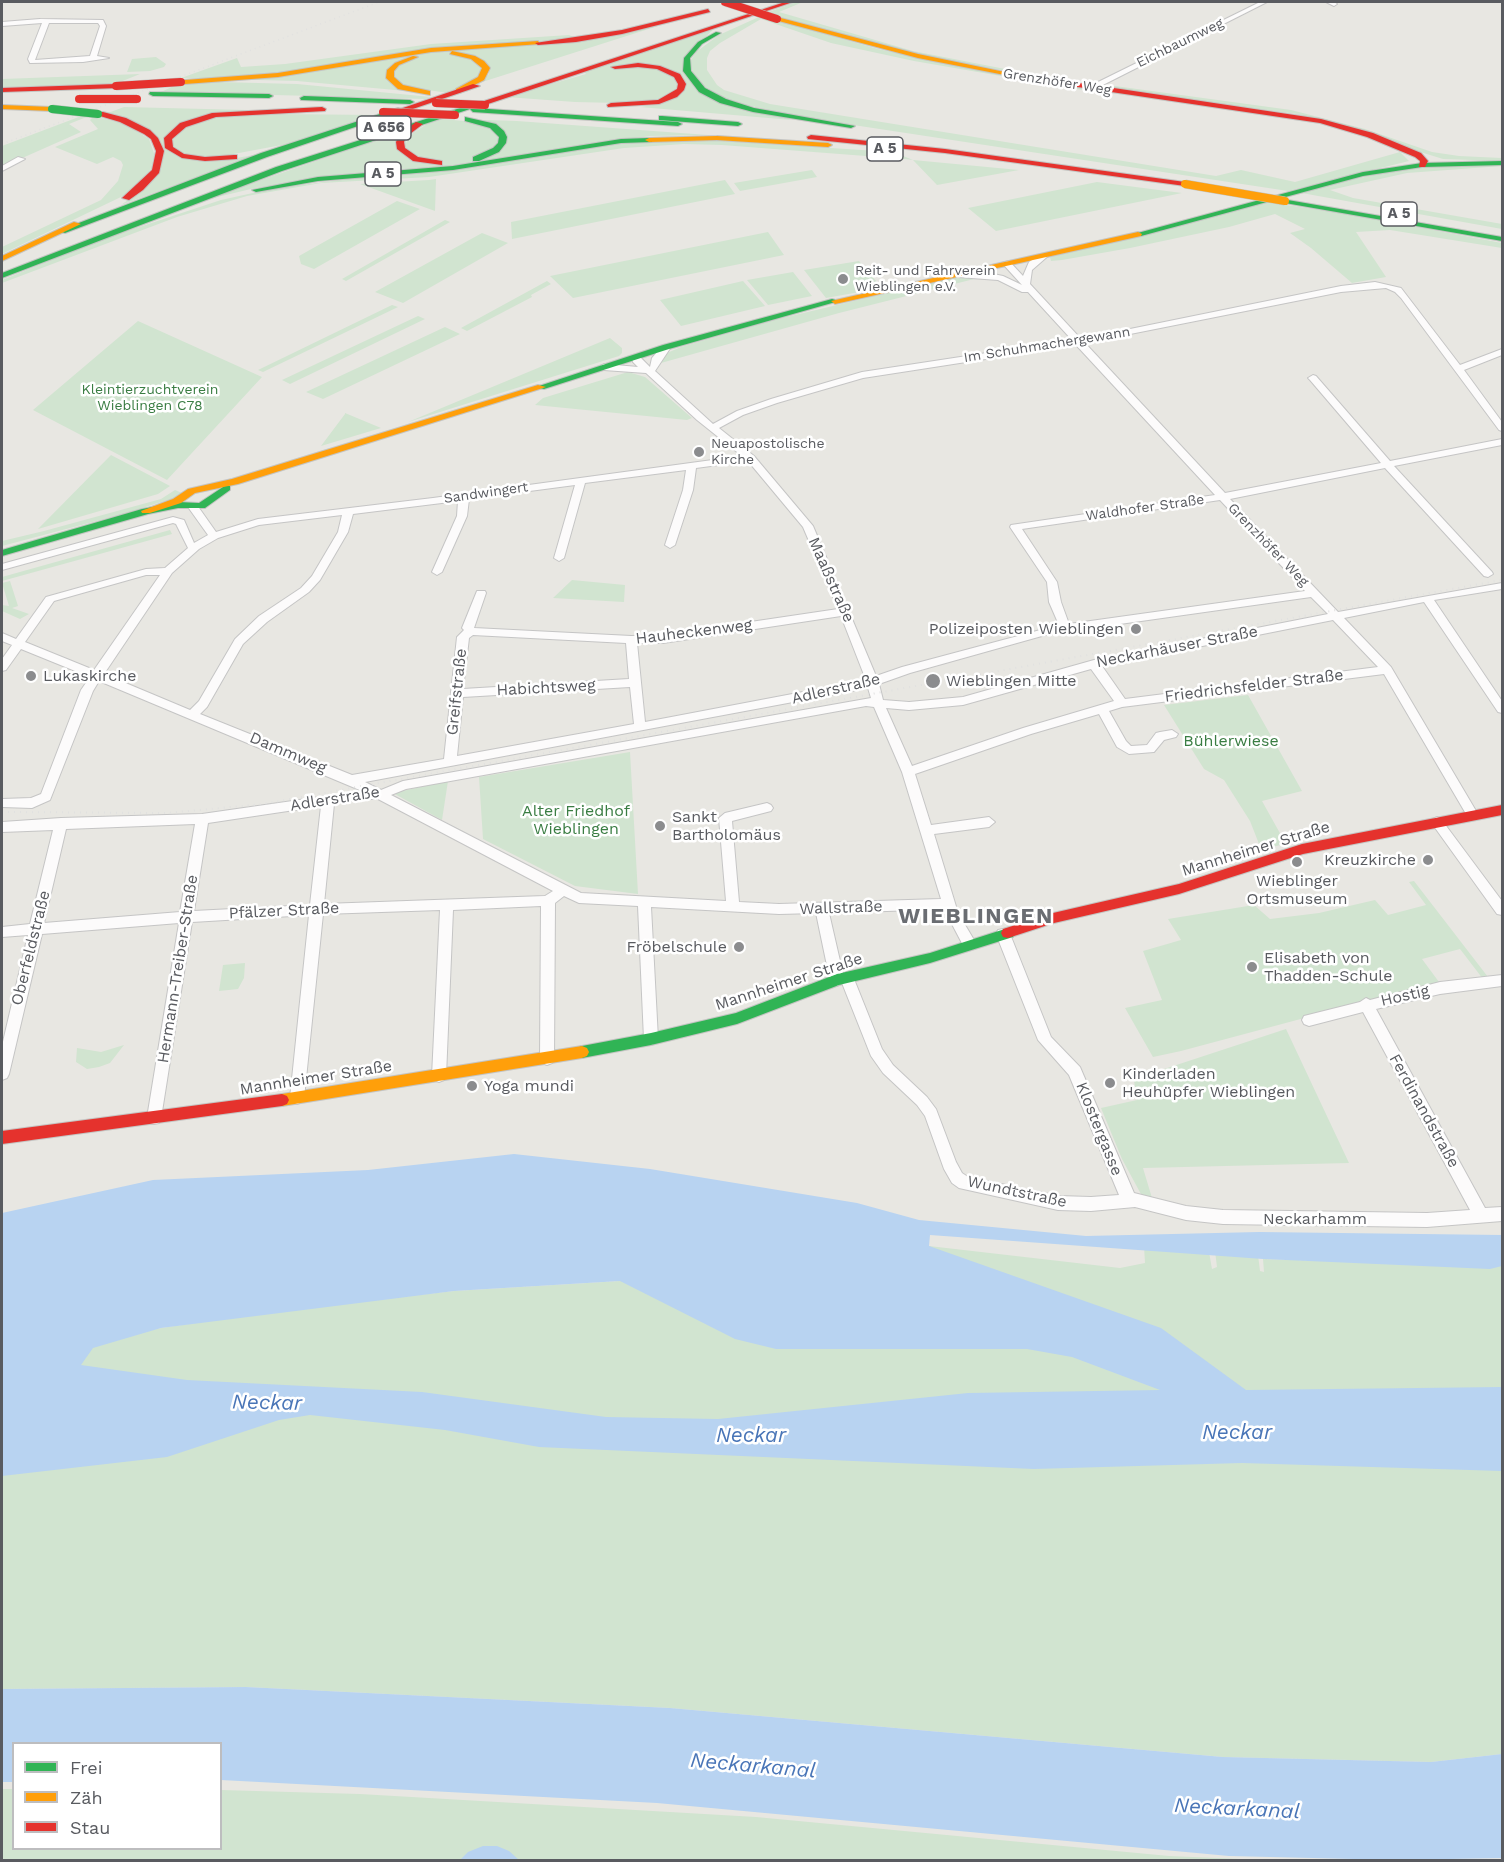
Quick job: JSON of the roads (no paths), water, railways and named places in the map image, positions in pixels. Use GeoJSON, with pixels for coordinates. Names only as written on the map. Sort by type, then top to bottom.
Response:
{"type":"FeatureCollection","features":[{"type":"Feature","properties":{"kind":"main road","name":"Grenzhöfer Weg"},"geometry":{"type":"LineString","coordinates":[[725,2],[777,19],[918,56],[1093,86],[1293,116],[1347,128],[1392,144],[1413,161]]}},
{"type":"Feature","properties":{"kind":"main road","name":"A 5"},"geometry":{"type":"LineString","coordinates":[[2,92],[278,75],[431,50],[576,40],[632,30],[743,2]]}},
{"type":"Feature","properties":{"kind":"main road","name":"A 656"},"geometry":{"type":"LineString","coordinates":[[2,265],[144,205],[281,156],[757,2]]}},
{"type":"Feature","properties":{"kind":"main road","name":"A 656"},"geometry":{"type":"LineString","coordinates":[[2,272],[100,230],[272,165],[772,2]]}},
{"type":"Feature","properties":{"kind":"main road"},"geometry":{"type":"LineString","coordinates":[[2,276],[279,169],[790,2]]}},
{"type":"Feature","properties":{"kind":"main road"},"geometry":{"type":"LineString","coordinates":[[790,2],[700,43],[687,58],[687,72],[702,90],[736,106],[1072,163]]}},
{"type":"Feature","properties":{"kind":"main road"},"geometry":{"type":"LineString","coordinates":[[574,55],[708,11]]}},
{"type":"Feature","properties":{"kind":"main road"},"geometry":{"type":"LineString","coordinates":[[444,95],[482,78],[486,68],[482,62],[460,54],[435,53],[403,61],[391,70],[390,78],[401,87],[444,95],[680,112],[915,136]]}},
{"type":"Feature","properties":{"kind":"main road"},"geometry":{"type":"LineString","coordinates":[[533,85],[593,70],[631,66],[664,69],[674,73],[682,81],[682,87],[678,93],[659,102],[630,106],[583,105]]}},
{"type":"Feature","properties":{"kind":"main road"},"geometry":{"type":"LineString","coordinates":[[62,231],[166,190],[309,140],[496,80]]}},
{"type":"Feature","properties":{"kind":"main road","name":"A 5"},"geometry":{"type":"LineString","coordinates":[[183,82],[285,83],[444,95]]}},
{"type":"Feature","properties":{"kind":"main road","name":"A 5"},"geometry":{"type":"LineString","coordinates":[[2,92],[485,105],[749,125]]}},
{"type":"Feature","properties":{"kind":"main road","name":"A 5"},"geometry":{"type":"LineString","coordinates":[[2,99],[86,96]]}},
{"type":"Feature","properties":{"kind":"main road","name":"A 5"},"geometry":{"type":"LineString","coordinates":[[147,97],[401,106],[600,118],[773,133],[1006,159],[1190,183]]}},
{"type":"Feature","properties":{"kind":"main road"},"geometry":{"type":"LineString","coordinates":[[2,106],[125,105],[322,109],[443,117]]}},
{"type":"Feature","properties":{"kind":"main road"},"geometry":{"type":"LineString","coordinates":[[2,259],[62,231],[133,193],[149,179],[160,161],[160,151],[154,138],[147,132],[123,120],[103,114],[58,107]]}},
{"type":"Feature","properties":{"kind":"main road"},"geometry":{"type":"LineString","coordinates":[[309,140],[247,155],[214,159],[182,156],[169,148],[167,142],[170,134],[178,128],[215,115],[322,109]]}},
{"type":"Feature","properties":{"kind":"main road","name":"A 5"},"geometry":{"type":"LineString","coordinates":[[443,117],[668,129],[828,145]]}},
{"type":"Feature","properties":{"kind":"main road","name":"A 656"},"geometry":{"type":"LineString","coordinates":[[443,117],[493,126],[502,134],[502,144],[486,156],[459,163],[428,162],[411,157],[401,149],[401,139],[410,129],[443,117]]}},
{"type":"Feature","properties":{"kind":"main road","name":"A 5"},"geometry":{"type":"LineString","coordinates":[[771,127],[1072,163],[1503,233]]}},
{"type":"Feature","properties":{"kind":"main road","name":"A 5"},"geometry":{"type":"LineString","coordinates":[[119,230],[202,203],[284,184],[453,168],[621,141],[717,138],[1006,159]]}},
{"type":"Feature","properties":{"kind":"main road"},"geometry":{"type":"LineString","coordinates":[[2,551],[146,511],[198,500],[234,482],[410,429],[666,347],[823,304],[1130,236],[1413,161],[1503,163]]}},
{"type":"Feature","properties":{"kind":"main road","name":"A 5"},"geometry":{"type":"LineString","coordinates":[[1290,198],[1503,239]]}},
{"type":"Feature","properties":{"kind":"main road","name":"Mannheimer Straße"},"geometry":{"type":"LineString","coordinates":[[2,1138],[297,1098],[547,1059],[651,1039],[738,1018],[842,979],[970,945],[1053,918],[1179,889],[1302,849],[1503,810]]}},
{"type":"Feature","properties":{"kind":"street","name":"Eichbaumweg"},"geometry":{"type":"LineString","coordinates":[[1093,86],[1264,2]]}},
{"type":"Feature","properties":{"kind":"street"},"geometry":{"type":"LineString","coordinates":[[15,23],[19,11]]}},
{"type":"Feature","properties":{"kind":"street"},"geometry":{"type":"LineString","coordinates":[[2,24],[101,21],[103,24],[93,56],[88,59]]}},
{"type":"Feature","properties":{"kind":"street"},"geometry":{"type":"LineString","coordinates":[[46,22],[31,59],[32,62],[106,58]]}},
{"type":"Feature","properties":{"kind":"street"},"geometry":{"type":"LineString","coordinates":[[2,169],[21,159]]}},
{"type":"Feature","properties":{"kind":"street"},"geometry":{"type":"LineString","coordinates":[[1026,284],[1028,270],[1032,264],[1044,256]]}},
{"type":"Feature","properties":{"kind":"street"},"geometry":{"type":"LineString","coordinates":[[1006,263],[1006,273],[1015,284]]}},
{"type":"Feature","properties":{"kind":"street","name":"Grenzhöfer Weg"},"geometry":{"type":"LineString","coordinates":[[1006,263],[1034,296],[1222,497],[1387,670],[1473,816]]}},
{"type":"Feature","properties":{"kind":"street","name":"Grenzhöfer Weg"},"geometry":{"type":"LineString","coordinates":[[953,274],[984,274],[1015,284],[1034,296]]}},
{"type":"Feature","properties":{"kind":"street","name":"Im Schuhmachergewann"},"geometry":{"type":"LineString","coordinates":[[712,428],[740,413],[862,375],[1078,342],[1364,285],[1387,286],[1398,290],[1459,369]]}},
{"type":"Feature","properties":{"kind":"street"},"geometry":{"type":"LineString","coordinates":[[604,367],[650,369],[666,347]]}},
{"type":"Feature","properties":{"kind":"street"},"geometry":{"type":"LineString","coordinates":[[1503,352],[1459,369],[1503,428]]}},
{"type":"Feature","properties":{"kind":"street","name":"Maaßstraße"},"geometry":{"type":"LineString","coordinates":[[637,357],[638,362],[650,369],[712,428],[750,458],[808,526],[845,612],[908,772],[952,915],[970,945]]}},
{"type":"Feature","properties":{"kind":"street"},"geometry":{"type":"LineString","coordinates":[[1313,378],[1387,464],[1488,574]]}},
{"type":"Feature","properties":{"kind":"street","name":"Waldhofer Straße"},"geometry":{"type":"LineString","coordinates":[[1065,627],[1054,602],[1052,582],[1015,527],[1222,497],[1503,442]]}},
{"type":"Feature","properties":{"kind":"street","name":"Sandwingert"},"geometry":{"type":"LineString","coordinates":[[2,803],[32,803],[46,797],[87,690],[168,571],[195,547],[218,534],[258,522],[750,458]]}},
{"type":"Feature","properties":{"kind":"street"},"geometry":{"type":"LineString","coordinates":[[670,545],[688,490],[691,467]]}},
{"type":"Feature","properties":{"kind":"street"},"geometry":{"type":"LineString","coordinates":[[559,558],[581,481]]}},
{"type":"Feature","properties":{"kind":"street"},"geometry":{"type":"LineString","coordinates":[[437,572],[462,516],[464,497]]}},
{"type":"Feature","properties":{"kind":"street"},"geometry":{"type":"LineString","coordinates":[[198,500],[218,534]]}},
{"type":"Feature","properties":{"kind":"street"},"geometry":{"type":"LineString","coordinates":[[193,714],[203,704],[238,642],[262,619],[304,590],[316,578],[343,532],[348,512]]}},
{"type":"Feature","properties":{"kind":"street"},"geometry":{"type":"LineString","coordinates":[[2,567],[173,520],[180,522],[190,545],[195,547]]}},
{"type":"Feature","properties":{"kind":"street"},"geometry":{"type":"LineString","coordinates":[[2,667],[50,599],[146,572],[168,571]]}},
{"type":"Feature","properties":{"kind":"street","name":"Neckarhäuser Straße"},"geometry":{"type":"LineString","coordinates":[[881,704],[917,706],[960,701],[1094,664],[1427,598],[1503,586]]}},
{"type":"Feature","properties":{"kind":"street","name":"Greifstraße"},"geometry":{"type":"LineString","coordinates":[[450,762],[463,637],[470,631],[468,628],[482,593]]}},
{"type":"Feature","properties":{"kind":"street","name":"Adlerstraße"},"geometry":{"type":"LineString","coordinates":[[353,780],[873,683],[906,670],[1013,639],[1065,627],[1314,593]]}},
{"type":"Feature","properties":{"kind":"street"},"geometry":{"type":"LineString","coordinates":[[1427,598],[1503,708]]}},
{"type":"Feature","properties":{"kind":"street","name":"Hauheckenweg"},"geometry":{"type":"LineString","coordinates":[[470,631],[631,640],[663,639],[845,612]]}},
{"type":"Feature","properties":{"kind":"street","name":"Dammweg"},"geometry":{"type":"LineString","coordinates":[[2,637],[193,714],[209,723],[272,745],[353,780],[564,890]]}},
{"type":"Feature","properties":{"kind":"street"},"geometry":{"type":"LineString","coordinates":[[631,640],[640,726]]}},
{"type":"Feature","properties":{"kind":"street"},"geometry":{"type":"LineString","coordinates":[[1094,664],[1122,703]]}},
{"type":"Feature","properties":{"kind":"street","name":"Friedrichsfelder Straße"},"geometry":{"type":"LineString","coordinates":[[908,772],[1027,730],[1122,703],[1387,670]]}},
{"type":"Feature","properties":{"kind":"street","name":"Habichtsweg"},"geometry":{"type":"LineString","coordinates":[[457,693],[635,683]]}},
{"type":"Feature","properties":{"kind":"street","name":"Adlerstraße"},"geometry":{"type":"LineString","coordinates":[[2,827],[202,819],[328,800],[381,795],[403,785],[811,711],[866,702],[881,704]]}},
{"type":"Feature","properties":{"kind":"street"},"geometry":{"type":"LineString","coordinates":[[1102,708],[1121,744],[1129,750],[1150,748],[1160,736],[1172,734]]}},
{"type":"Feature","properties":{"kind":"street"},"geometry":{"type":"LineString","coordinates":[[297,1098],[328,800]]}},
{"type":"Feature","properties":{"kind":"street"},"geometry":{"type":"LineString","coordinates":[[733,907],[725,818],[767,808]]}},
{"type":"Feature","properties":{"kind":"street","name":"Hermann-Treiber-Straße"},"geometry":{"type":"LineString","coordinates":[[154,1118],[202,819]]}},
{"type":"Feature","properties":{"kind":"street"},"geometry":{"type":"LineString","coordinates":[[927,830],[989,822]]}},
{"type":"Feature","properties":{"kind":"street"},"geometry":{"type":"LineString","coordinates":[[1437,822],[1503,910]]}},
{"type":"Feature","properties":{"kind":"street","name":"Oberfeldstraße"},"geometry":{"type":"LineString","coordinates":[[2,1074],[61,823]]}},
{"type":"Feature","properties":{"kind":"street"},"geometry":{"type":"LineString","coordinates":[[547,1059],[548,901],[564,890]]}},
{"type":"Feature","properties":{"kind":"street","name":"Wallstraße"},"geometry":{"type":"LineString","coordinates":[[564,890],[584,899],[733,907],[822,909],[950,904]]}},
{"type":"Feature","properties":{"kind":"street","name":"Pfälzer Straße"},"geometry":{"type":"LineString","coordinates":[[2,932],[317,909],[548,901]]}},
{"type":"Feature","properties":{"kind":"street"},"geometry":{"type":"LineString","coordinates":[[644,902],[651,1039]]}},
{"type":"Feature","properties":{"kind":"street"},"geometry":{"type":"LineString","coordinates":[[439,1076],[447,905]]}},
{"type":"Feature","properties":{"kind":"street","name":"Wundtstraße"},"geometry":{"type":"LineString","coordinates":[[822,909],[842,979],[876,1052],[888,1069],[922,1101],[931,1113],[949,1164],[957,1178],[964,1183],[1058,1203],[1091,1204],[1129,1200]]}},
{"type":"Feature","properties":{"kind":"street","name":"Klostergasse"},"geometry":{"type":"LineString","coordinates":[[1003,933],[1044,1040],[1075,1071],[1129,1200]]}},
{"type":"Feature","properties":{"kind":"street","name":"Hostig"},"geometry":{"type":"LineString","coordinates":[[1309,1020],[1366,1004],[1440,988],[1503,980]]}},
{"type":"Feature","properties":{"kind":"street","name":"Ferdinandstraße"},"geometry":{"type":"LineString","coordinates":[[1366,1004],[1482,1217]]}},
{"type":"Feature","properties":{"kind":"street","name":"Neckarhamm"},"geometry":{"type":"LineString","coordinates":[[1129,1200],[1186,1213],[1223,1218],[1427,1220],[1503,1214]]}},
{"type":"Feature","properties":{"kind":"water","name":"Neckar"},"geometry":{"type":"Polygon","coordinates":[[[514,1154],[650,1169],[857,1203],[919,1220],[1086,1236],[1259,1232],[1502,1235],[1502,1266],[1490,1269],[1263,1259],[930,1235],[929,1246],[1161,1328],[1246,1390],[1502,1387],[1502,1471],[1242,1463],[1034,1469],[539,1447],[445,1430],[310,1415],[279,1420],[167,1457],[2,1476],[2,1213],[153,1180],[368,1170],[514,1154]],[[620,1281],[454,1291],[161,1328],[93,1348],[81,1365],[187,1380],[422,1392],[606,1417],[718,1419],[968,1393],[1160,1390],[1072,1357],[1027,1349],[776,1349],[735,1339],[620,1281]]]}},
{"type":"Feature","properties":{"kind":"water","name":"Neckarkanal"},"geometry":{"type":"Polygon","coordinates":[[[246,1687],[670,1708],[1223,1757],[1431,1762],[1502,1754],[1502,1858],[1396,1860],[1229,1856],[657,1803],[222,1780],[222,1742],[12,1742],[12,1782],[2,1782],[2,1689],[246,1687]]]}},
{"type":"Feature","properties":{"kind":"water"},"geometry":{"type":"Polygon","coordinates":[[[483,1846],[497,1846],[509,1851],[519,1860],[460,1860],[468,1852],[483,1846]]]}},
{"type":"Feature","properties":{"kind":"railway"},"geometry":{"type":"LineString","coordinates":[[2,144],[379,2]]}},
{"type":"Feature","properties":{"kind":"railway"},"geometry":{"type":"LineString","coordinates":[[2,812],[167,813],[263,804],[1502,580]]}},
{"type":"Feature","properties":{"kind":"place","name":"Reit- und Fahrverein Wieblingen e.V."},"geometry":{"type":"Point","coordinates":[843,279]}},
{"type":"Feature","properties":{"kind":"place","name":"Neuapostolische Kirche"},"geometry":{"type":"Point","coordinates":[699,452]}},
{"type":"Feature","properties":{"kind":"place","name":"Polizeiposten Wieblingen"},"geometry":{"type":"Point","coordinates":[1136,629]}},
{"type":"Feature","properties":{"kind":"place","name":"Lukaskirche"},"geometry":{"type":"Point","coordinates":[31,676]}},
{"type":"Feature","properties":{"kind":"place","name":"Wieblingen Mitte"},"geometry":{"type":"Point","coordinates":[933,681]}},
{"type":"Feature","properties":{"kind":"place","name":"Sankt Bartholomäus"},"geometry":{"type":"Point","coordinates":[660,826]}},
{"type":"Feature","properties":{"kind":"place","name":"Kreuzkirche"},"geometry":{"type":"Point","coordinates":[1428,860]}},
{"type":"Feature","properties":{"kind":"place","name":"Wieblinger Ortsmuseum"},"geometry":{"type":"Point","coordinates":[1297,862]}},
{"type":"Feature","properties":{"kind":"place","name":"Fröbelschule"},"geometry":{"type":"Point","coordinates":[739,947]}},
{"type":"Feature","properties":{"kind":"place","name":"Elisabeth von Thadden-Schule"},"geometry":{"type":"Point","coordinates":[1252,967]}},
{"type":"Feature","properties":{"kind":"place","name":"Kinderladen Heuhüpfer Wieblingen"},"geometry":{"type":"Point","coordinates":[1110,1083]}},
{"type":"Feature","properties":{"kind":"place","name":"Yoga mundi"},"geometry":{"type":"Point","coordinates":[472,1086]}},
{"type":"Feature","properties":{"kind":"district","name":"WIEBLINGEN"},"geometry":{"type":"Point","coordinates":[976,917]}},
{"type":"Feature","properties":{"kind":"park label","name":"Kleintierzuchtverein Wieblingen C78"},"geometry":{"type":"Point","coordinates":[150,398]}},
{"type":"Feature","properties":{"kind":"park label","name":"Bühlerwiese"},"geometry":{"type":"Point","coordinates":[1231,741]}},
{"type":"Feature","properties":{"kind":"park label","name":"Alter Friedhof Wieblingen"},"geometry":{"type":"Point","coordinates":[576,820]}}]}
